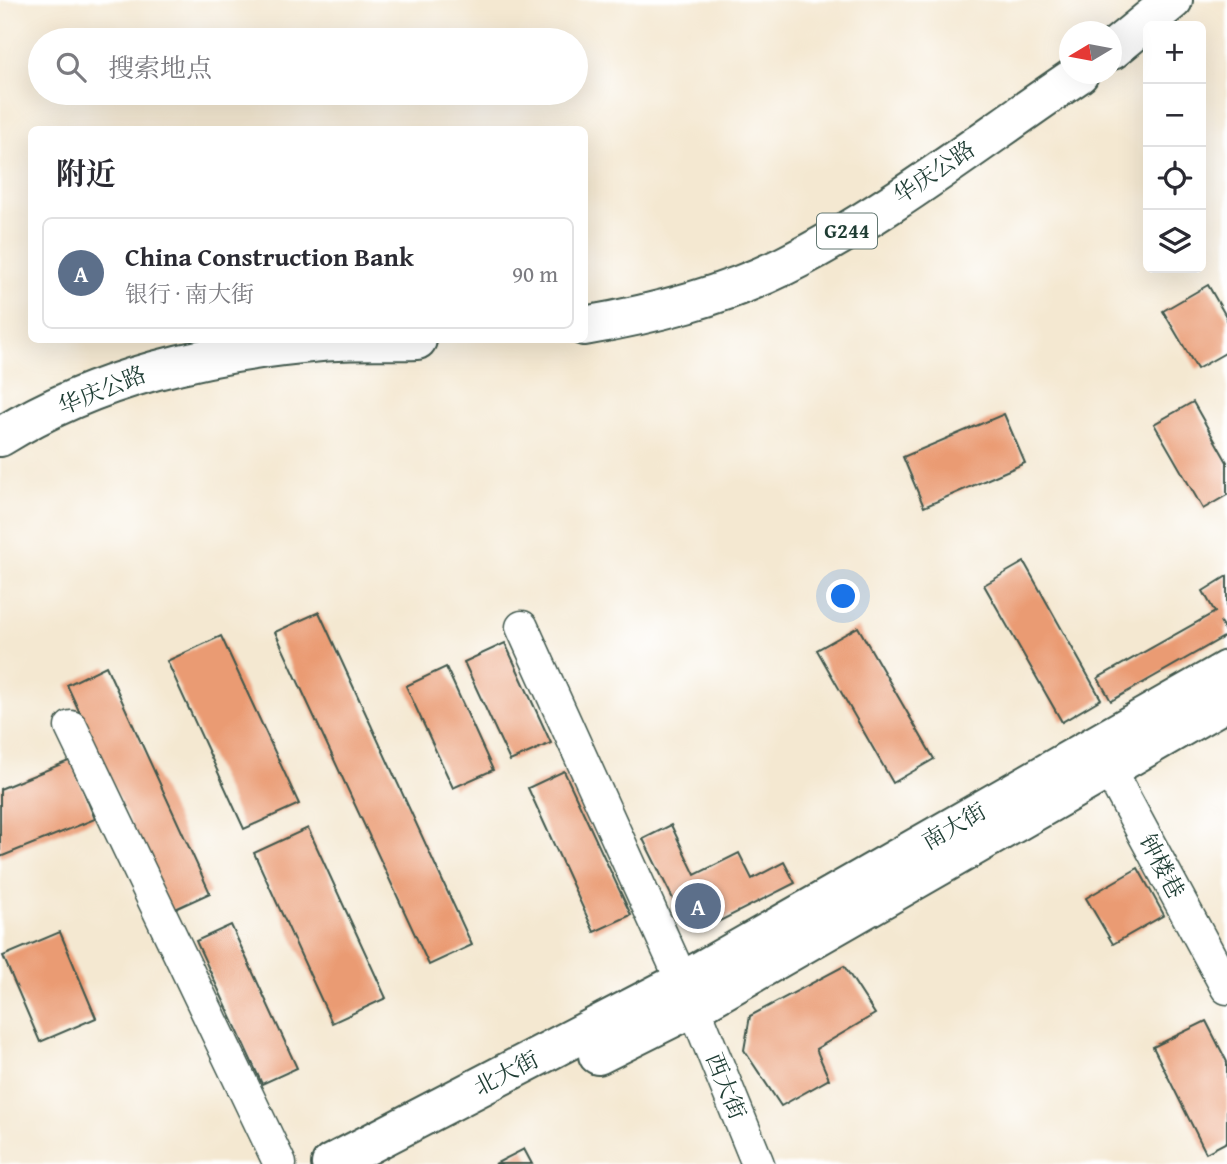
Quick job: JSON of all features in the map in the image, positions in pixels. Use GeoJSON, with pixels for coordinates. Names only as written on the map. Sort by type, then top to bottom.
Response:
{"type":"FeatureCollection","features":[{"type":"Feature","properties":{"kind":"main road"},"geometry":{"type":"LineString","coordinates":[[1122,26],[1155,0]]}},
{"type":"Feature","properties":{"kind":"main road"},"geometry":{"type":"LineString","coordinates":[[1122,41],[1173,0]]}},
{"type":"Feature","properties":{"kind":"main road","name":"华庆公路"},"geometry":{"type":"LineString","coordinates":[[588,312],[676,293],[775,257],[849,215],[1059,72]]}},
{"type":"Feature","properties":{"kind":"main road","name":"华庆公路"},"geometry":{"type":"LineString","coordinates":[[588,325],[680,305],[782,267],[857,225],[1064,84]]}},
{"type":"Feature","properties":{"kind":"main road","name":"华庆公路"},"geometry":{"type":"LineString","coordinates":[[0,423],[56,394],[113,371],[194,347],[219,343]]}},
{"type":"Feature","properties":{"kind":"main road","name":"华庆公路"},"geometry":{"type":"LineString","coordinates":[[0,437],[117,382],[200,358],[316,343]]}},
{"type":"Feature","properties":{"kind":"main road","name":"南大街"},"geometry":{"type":"LineString","coordinates":[[688,995],[1102,756],[1227,670]]}},
{"type":"Feature","properties":{"kind":"main road","name":"南大街"},"geometry":{"type":"LineString","coordinates":[[1102,756],[1227,701]]}},
{"type":"Feature","properties":{"kind":"main road","name":"北大街"},"geometry":{"type":"LineString","coordinates":[[331,1164],[688,995]]}},
{"type":"Feature","properties":{"kind":"main road","name":"北大街"},"geometry":{"type":"LineString","coordinates":[[379,1164],[688,995]]}},
{"type":"Feature","properties":{"kind":"street","name":"西大街"},"geometry":{"type":"LineString","coordinates":[[522,627],[688,995],[758,1164]]}},
{"type":"Feature","properties":{"kind":"street"},"geometry":{"type":"LineString","coordinates":[[71,727],[280,1164]]}},
{"type":"Feature","properties":{"kind":"street","name":"钟楼巷"},"geometry":{"type":"LineString","coordinates":[[1102,756],[1227,988]]}},
{"type":"Feature","properties":{"kind":"building"},"geometry":{"type":"Polygon","coordinates":[[[1208,285],[1227,318],[1227,352],[1197,369],[1163,311],[1208,285]]]}},
{"type":"Feature","properties":{"kind":"building"},"geometry":{"type":"Polygon","coordinates":[[[1193,402],[1227,462],[1227,495],[1203,509],[1154,424],[1193,402]]]}},
{"type":"Feature","properties":{"kind":"building"},"geometry":{"type":"Polygon","coordinates":[[[1004,414],[1025,463],[924,507],[903,457],[1004,414]]]}},
{"type":"Feature","properties":{"kind":"building"},"geometry":{"type":"Polygon","coordinates":[[[1024,562],[1101,699],[1062,722],[984,585],[1024,562]]]}},
{"type":"Feature","properties":{"kind":"building"},"geometry":{"type":"Polygon","coordinates":[[[1227,576],[1227,632],[1220,622],[1227,635],[1111,701],[1098,678],[1215,612],[1203,591],[1227,576]]]}},
{"type":"Feature","properties":{"kind":"building"},"geometry":{"type":"Polygon","coordinates":[[[319,612],[472,945],[429,965],[275,632],[319,612]]]}},
{"type":"Feature","properties":{"kind":"building"},"geometry":{"type":"Polygon","coordinates":[[[858,627],[934,759],[893,783],[817,650],[858,627]]]}},
{"type":"Feature","properties":{"kind":"building"},"geometry":{"type":"Polygon","coordinates":[[[221,636],[299,804],[244,829],[167,661],[221,636]]]}},
{"type":"Feature","properties":{"kind":"building"},"geometry":{"type":"Polygon","coordinates":[[[505,643],[551,743],[510,761],[464,662],[505,643]]]}},
{"type":"Feature","properties":{"kind":"building"},"geometry":{"type":"Polygon","coordinates":[[[106,666],[210,893],[171,911],[67,685],[106,666]]]}},
{"type":"Feature","properties":{"kind":"building"},"geometry":{"type":"Polygon","coordinates":[[[446,667],[493,770],[453,788],[406,686],[446,667]]]}},
{"type":"Feature","properties":{"kind":"building"},"geometry":{"type":"Polygon","coordinates":[[[71,760],[95,819],[0,857],[0,789],[71,760]]]}},
{"type":"Feature","properties":{"kind":"building"},"geometry":{"type":"Polygon","coordinates":[[[564,771],[631,915],[594,932],[528,788],[564,771]]]}},
{"type":"Feature","properties":{"kind":"building"},"geometry":{"type":"Polygon","coordinates":[[[671,825],[695,875],[739,853],[752,879],[784,862],[795,883],[712,925],[680,913],[643,839],[671,825]]]}},
{"type":"Feature","properties":{"kind":"building"},"geometry":{"type":"Polygon","coordinates":[[[308,828],[386,998],[332,1023],[254,853],[308,828]]]}},
{"type":"Feature","properties":{"kind":"building"},"geometry":{"type":"Polygon","coordinates":[[[1138,868],[1164,915],[1113,944],[1086,898],[1138,868]]]}},
{"type":"Feature","properties":{"kind":"building"},"geometry":{"type":"Polygon","coordinates":[[[231,925],[297,1068],[262,1084],[196,941],[231,925]]]}},
{"type":"Feature","properties":{"kind":"building"},"geometry":{"type":"Polygon","coordinates":[[[60,932],[96,1018],[40,1042],[3,956],[60,932]]]}},
{"type":"Feature","properties":{"kind":"building"},"geometry":{"type":"Polygon","coordinates":[[[844,966],[875,1014],[816,1049],[829,1079],[781,1106],[744,1050],[750,1016],[844,966]]]}},
{"type":"Feature","properties":{"kind":"building"},"geometry":{"type":"Polygon","coordinates":[[[1206,1021],[1227,1062],[1227,1142],[1206,1153],[1153,1047],[1206,1021]]]}},
{"type":"Feature","properties":{"kind":"building"},"geometry":{"type":"Polygon","coordinates":[[[524,1149],[532,1164],[495,1164],[524,1149]]]}},
{"type":"Feature","properties":{"kind":"place","name":"China Construction Bank"},"geometry":{"type":"Point","coordinates":[698,906]}}]}
